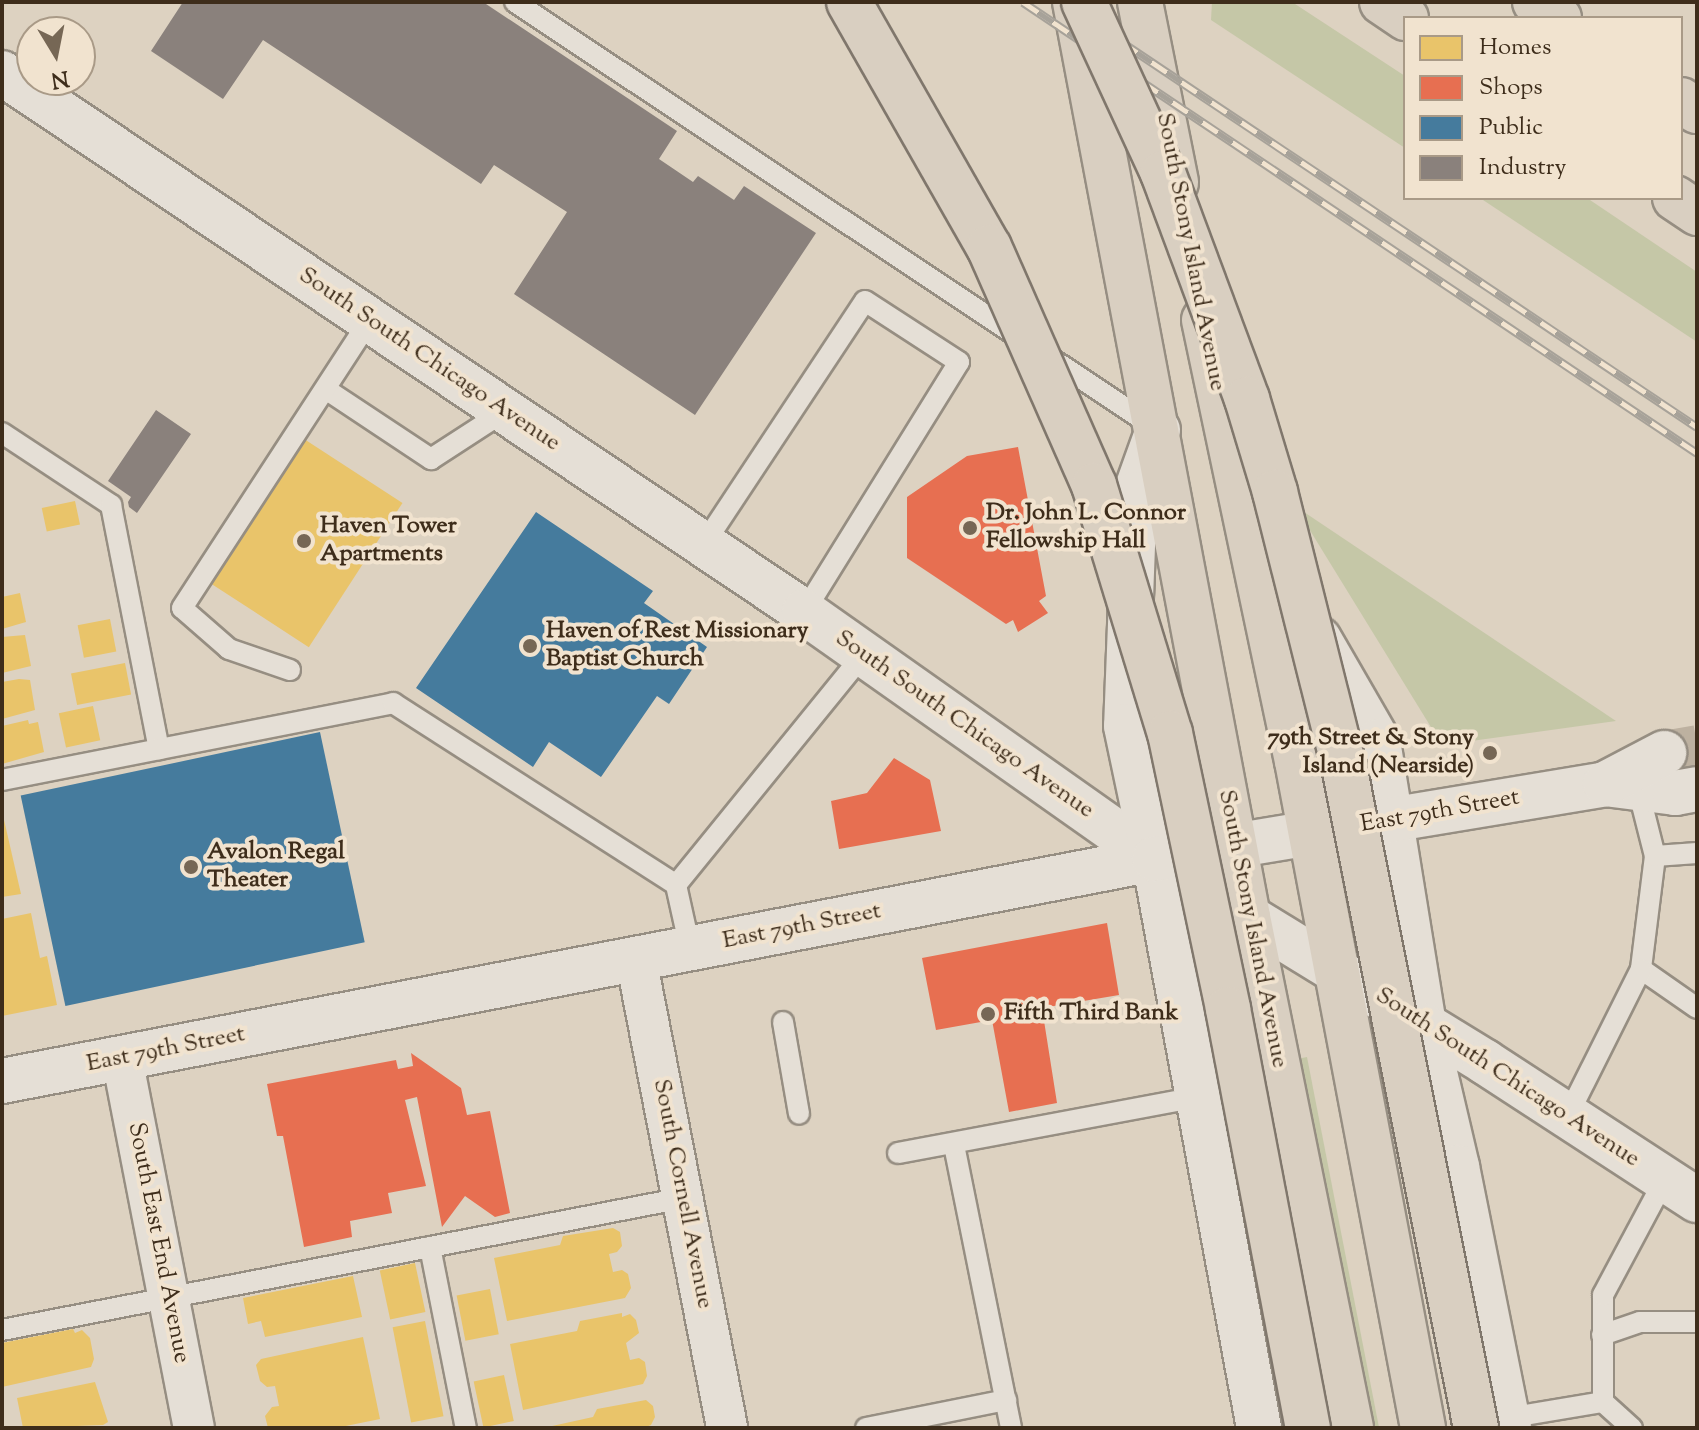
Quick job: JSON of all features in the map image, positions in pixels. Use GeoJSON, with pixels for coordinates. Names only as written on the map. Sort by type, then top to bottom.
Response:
{"type":"FeatureCollection","features":[{"type":"Feature","properties":{"kind":"highway"},"geometry":{"type":"LineString","coordinates":[[849,2],[989,247],[1094,485],[1170,733],[1228,1009],[1308,1428]]}},
{"type":"Feature","properties":{"kind":"highway","name":"South Stony Island Avenue"},"geometry":{"type":"LineString","coordinates":[[1075,2],[1248,917],[1351,1428]]}},
{"type":"Feature","properties":{"kind":"highway"},"geometry":{"type":"LineString","coordinates":[[1084,2],[1163,173],[1247,399],[1275,492],[1344,766],[1497,1425]]}},
{"type":"Feature","properties":{"kind":"highway","name":"South Stony Island Avenue"},"geometry":{"type":"LineString","coordinates":[[1140,2],[1311,833],[1423,1428]]}},
{"type":"Feature","properties":{"kind":"highway"},"geometry":{"type":"LineString","coordinates":[[1382,2],[1403,16]]}},
{"type":"Feature","properties":{"kind":"highway"},"geometry":{"type":"LineString","coordinates":[[1535,2],[1556,16]]}},
{"type":"Feature","properties":{"kind":"highway"},"geometry":{"type":"LineString","coordinates":[[1678,200],[1697,213]]}},
{"type":"Feature","properties":{"kind":"main road","name":"South South Chicago Avenue"},"geometry":{"type":"LineString","coordinates":[[2,73],[804,612],[1154,859],[1338,970],[1681,1190]]}},
{"type":"Feature","properties":{"kind":"main road"},"geometry":{"type":"LineString","coordinates":[[1158,430],[1135,494],[1126,726],[1154,859],[1259,1428]]}},
{"type":"Feature","properties":{"kind":"main road","name":"South Stony Island Avenue"},"geometry":{"type":"LineString","coordinates":[[1241,502],[1378,741],[1424,1026],[1457,1167],[1497,1425]]}},
{"type":"Feature","properties":{"kind":"main road","name":"East 79th Street"},"geometry":{"type":"LineString","coordinates":[[1622,786],[1664,753]]}},
{"type":"Feature","properties":{"kind":"main road","name":"East 79th Street"},"geometry":{"type":"LineString","coordinates":[[2,1081],[1154,859],[1622,786],[1675,793],[1697,789]]}},
{"type":"Feature","properties":{"kind":"street","name":"South Cornell Avenue"},"geometry":{"type":"LineString","coordinates":[[636,959],[727,1428]]}},
{"type":"Feature","properties":{"kind":"street","name":"South East End Avenue"},"geometry":{"type":"LineString","coordinates":[[122,1058],[194,1428]]}},
{"type":"Feature","properties":{"kind":"lane"},"geometry":{"type":"LineString","coordinates":[[515,2],[1158,430]]}},
{"type":"Feature","properties":{"kind":"lane"},"geometry":{"type":"LineString","coordinates":[[704,544],[865,301],[959,362],[804,612]]}},
{"type":"Feature","properties":{"kind":"lane"},"geometry":{"type":"LineString","coordinates":[[290,670],[229,649],[182,608],[370,320]]}},
{"type":"Feature","properties":{"kind":"lane"},"geometry":{"type":"LineString","coordinates":[[327,390],[431,459],[505,411]]}},
{"type":"Feature","properties":{"kind":"lane"},"geometry":{"type":"LineString","coordinates":[[2,433],[111,505],[159,749]]}},
{"type":"Feature","properties":{"kind":"lane"},"geometry":{"type":"LineString","coordinates":[[676,885],[864,654]]}},
{"type":"Feature","properties":{"kind":"lane"},"geometry":{"type":"LineString","coordinates":[[2,780],[393,703],[676,885],[690,948]]}},
{"type":"Feature","properties":{"kind":"lane"},"geometry":{"type":"LineString","coordinates":[[1568,1115],[1641,969],[1655,856],[1622,786]]}},
{"type":"Feature","properties":{"kind":"lane"},"geometry":{"type":"LineString","coordinates":[[1655,856],[1697,853]]}},
{"type":"Feature","properties":{"kind":"lane"},"geometry":{"type":"LineString","coordinates":[[1641,969],[1697,1008]]}},
{"type":"Feature","properties":{"kind":"lane"},"geometry":{"type":"LineString","coordinates":[[783,1022],[799,1114]]}},
{"type":"Feature","properties":{"kind":"lane"},"geometry":{"type":"LineString","coordinates":[[898,1153],[954,1145],[1198,1097]]}},
{"type":"Feature","properties":{"kind":"lane"},"geometry":{"type":"LineString","coordinates":[[954,1145],[1011,1428]]}},
{"type":"Feature","properties":{"kind":"lane"},"geometry":{"type":"LineString","coordinates":[[1632,1428],[1603,1402],[1603,1295],[1681,1190]]}},
{"type":"Feature","properties":{"kind":"lane"},"geometry":{"type":"LineString","coordinates":[[2,1330],[683,1198]]}},
{"type":"Feature","properties":{"kind":"lane"},"geometry":{"type":"LineString","coordinates":[[430,1247],[466,1428]]}},
{"type":"Feature","properties":{"kind":"lane"},"geometry":{"type":"LineString","coordinates":[[1602,1335],[1640,1322],[1697,1322]]}},
{"type":"Feature","properties":{"kind":"lane"},"geometry":{"type":"LineString","coordinates":[[866,1428],[1006,1400]]}},
{"type":"Feature","properties":{"kind":"lane"},"geometry":{"type":"LineString","coordinates":[[1497,1425],[1603,1402]]}},
{"type":"Feature","properties":{"kind":"green space"},"geometry":{"type":"Polygon","coordinates":[[[1212,2],[1292,2],[1403,75],[1403,147],[1211,20],[1212,2]]]}},
{"type":"Feature","properties":{"kind":"green space"},"geometry":{"type":"Polygon","coordinates":[[[1483,200],[1590,200],[1697,272],[1697,342],[1483,200]]]}},
{"type":"Feature","properties":{"kind":"green space"},"geometry":{"type":"Polygon","coordinates":[[[1295,506],[1616,721],[1442,745],[1295,506]]]}},
{"type":"Feature","properties":{"kind":"green space"},"geometry":{"type":"Polygon","coordinates":[[[1307,1057],[1379,1428],[1361,1428],[1289,1060],[1307,1057]]]}},
{"type":"Feature","properties":{"kind":"building: Homes","name":"Haven Tower Apartments"},"geometry":{"type":"Polygon","coordinates":[[[301,437],[402,503],[309,647],[207,581],[301,437]]]}},
{"type":"Feature","properties":{"kind":"building: Homes"},"geometry":{"type":"Polygon","coordinates":[[[75,501],[80,524],[47,532],[42,508],[75,501]]]}},
{"type":"Feature","properties":{"kind":"building: Homes"},"geometry":{"type":"Polygon","coordinates":[[[20,593],[26,622],[2,629],[2,597],[20,593]]]}},
{"type":"Feature","properties":{"kind":"building: Homes"},"geometry":{"type":"Polygon","coordinates":[[[110,619],[116,651],[84,658],[78,625],[110,619]]]}},
{"type":"Feature","properties":{"kind":"building: Homes"},"geometry":{"type":"Polygon","coordinates":[[[25,635],[31,666],[2,673],[2,637],[25,635]]]}},
{"type":"Feature","properties":{"kind":"building: Homes"},"geometry":{"type":"Polygon","coordinates":[[[125,663],[131,694],[77,705],[71,673],[125,663]]]}},
{"type":"Feature","properties":{"kind":"building: Homes"},"geometry":{"type":"Polygon","coordinates":[[[30,680],[35,710],[2,719],[2,682],[30,680]]]}},
{"type":"Feature","properties":{"kind":"building: Homes"},"geometry":{"type":"Polygon","coordinates":[[[93,706],[100,740],[66,748],[59,713],[93,706]]]}},
{"type":"Feature","properties":{"kind":"building: Homes"},"geometry":{"type":"Polygon","coordinates":[[[28,720],[29,724],[38,722],[44,752],[2,764],[2,726],[28,720]]]}},
{"type":"Feature","properties":{"kind":"building: Homes"},"geometry":{"type":"Polygon","coordinates":[[[2,811],[21,894],[2,897],[2,811]]]}},
{"type":"Feature","properties":{"kind":"building: Homes"},"geometry":{"type":"Polygon","coordinates":[[[31,913],[40,958],[47,956],[57,1005],[2,1016],[2,919],[31,913]]]}},
{"type":"Feature","properties":{"kind":"building: Homes"},"geometry":{"type":"Polygon","coordinates":[[[613,1228],[620,1232],[622,1246],[617,1252],[609,1254],[613,1272],[622,1270],[628,1274],[631,1288],[625,1298],[507,1321],[494,1258],[560,1245],[563,1236],[613,1228]]]}},
{"type":"Feature","properties":{"kind":"building: Homes"},"geometry":{"type":"Polygon","coordinates":[[[415,1263],[425,1312],[390,1319],[380,1270],[415,1263]]]}},
{"type":"Feature","properties":{"kind":"building: Homes"},"geometry":{"type":"Polygon","coordinates":[[[353,1276],[362,1317],[265,1337],[261,1321],[248,1324],[243,1298],[353,1276]]]}},
{"type":"Feature","properties":{"kind":"building: Homes"},"geometry":{"type":"Polygon","coordinates":[[[490,1289],[499,1334],[465,1341],[457,1295],[490,1289]]]}},
{"type":"Feature","properties":{"kind":"building: Homes"},"geometry":{"type":"Polygon","coordinates":[[[622,1313],[622,1317],[630,1314],[636,1320],[639,1333],[626,1343],[630,1360],[639,1358],[645,1362],[647,1376],[643,1384],[523,1410],[510,1344],[577,1331],[580,1321],[622,1313]]]}},
{"type":"Feature","properties":{"kind":"building: Homes"},"geometry":{"type":"Polygon","coordinates":[[[425,1321],[444,1416],[411,1423],[393,1327],[425,1321]]]}},
{"type":"Feature","properties":{"kind":"building: Homes"},"geometry":{"type":"Polygon","coordinates":[[[73,1329],[75,1333],[82,1330],[90,1338],[94,1359],[91,1367],[2,1387],[2,1343],[73,1329]]]}},
{"type":"Feature","properties":{"kind":"building: Homes"},"geometry":{"type":"Polygon","coordinates":[[[363,1337],[380,1419],[336,1428],[268,1428],[265,1416],[272,1407],[279,1406],[275,1386],[267,1387],[260,1381],[256,1365],[261,1359],[363,1337]]]}},
{"type":"Feature","properties":{"kind":"building: Homes"},"geometry":{"type":"Polygon","coordinates":[[[504,1375],[514,1421],[483,1427],[474,1381],[504,1375]]]}},
{"type":"Feature","properties":{"kind":"building: Homes"},"geometry":{"type":"Polygon","coordinates":[[[95,1382],[108,1422],[103,1425],[23,1428],[17,1398],[95,1382]]]}},
{"type":"Feature","properties":{"kind":"building: Homes"},"geometry":{"type":"Polygon","coordinates":[[[646,1400],[653,1406],[655,1417],[651,1425],[643,1428],[543,1428],[593,1417],[597,1409],[646,1400]]]}},
{"type":"Feature","properties":{"kind":"building: Shops","name":"Dr. John L. Connor Fellowship Hall"},"geometry":{"type":"Polygon","coordinates":[[[1018,447],[1046,596],[1039,601],[1048,613],[1018,632],[1013,620],[1006,624],[907,558],[907,497],[967,456],[1018,447]]]}},
{"type":"Feature","properties":{"kind":"building: Shops"},"geometry":{"type":"Polygon","coordinates":[[[894,758],[930,780],[941,831],[839,849],[831,801],[867,793],[894,758]]]}},
{"type":"Feature","properties":{"kind":"building: Shops","name":"Fifth Third Bank"},"geometry":{"type":"Polygon","coordinates":[[[1107,923],[1119,995],[1042,1008],[1057,1103],[1009,1112],[992,1020],[936,1030],[922,958],[1107,923]]]}},
{"type":"Feature","properties":{"kind":"building: Shops"},"geometry":{"type":"Polygon","coordinates":[[[411,1053],[461,1088],[467,1115],[490,1111],[510,1213],[495,1217],[465,1196],[442,1227],[417,1097],[405,1100],[426,1186],[388,1193],[392,1213],[350,1221],[352,1237],[304,1247],[283,1136],[277,1136],[267,1084],[396,1060],[398,1069],[413,1066],[411,1053]]]}},
{"type":"Feature","properties":{"kind":"building: Public","name":"Haven of Rest Missionary Baptist Church"},"geometry":{"type":"Polygon","coordinates":[[[536,512],[653,591],[644,603],[707,647],[669,704],[657,696],[601,777],[549,742],[533,767],[416,688],[536,512]]]}},
{"type":"Feature","properties":{"kind":"building: Public","name":"Avalon Regal Theater"},"geometry":{"type":"Polygon","coordinates":[[[320,732],[365,942],[65,1006],[21,796],[320,732]]]}},
{"type":"Feature","properties":{"kind":"building: Industry"},"geometry":{"type":"Polygon","coordinates":[[[183,2],[483,2],[677,131],[659,159],[693,182],[698,176],[734,200],[744,186],[816,233],[695,415],[514,294],[567,212],[494,165],[481,184],[263,40],[223,99],[151,51],[183,2]]]}},
{"type":"Feature","properties":{"kind":"building: Industry"},"geometry":{"type":"Polygon","coordinates":[[[156,410],[191,434],[137,513],[129,507],[131,497],[108,481],[156,410]]]}},
{"type":"Feature","properties":{"kind":"tunnel"},"geometry":{"type":"LineString","coordinates":[[1664,753],[1697,747]]}},
{"type":"Feature","properties":{"kind":"railway"},"geometry":{"type":"LineString","coordinates":[[1023,2],[1697,453]]}},
{"type":"Feature","properties":{"kind":"railway"},"geometry":{"type":"LineString","coordinates":[[1062,2],[1697,427]]}},
{"type":"Feature","properties":{"kind":"place","name":"Dr. John L. Connor Fellowship Hall"},"geometry":{"type":"Point","coordinates":[970,528]}},
{"type":"Feature","properties":{"kind":"place","name":"Haven Tower Apartments"},"geometry":{"type":"Point","coordinates":[304,541]}},
{"type":"Feature","properties":{"kind":"place","name":"Haven of Rest Missionary Baptist Church"},"geometry":{"type":"Point","coordinates":[530,646]}},
{"type":"Feature","properties":{"kind":"place","name":"79th Street & Stony Island (Nearside)"},"geometry":{"type":"Point","coordinates":[1490,753]}},
{"type":"Feature","properties":{"kind":"place","name":"Avalon Regal Theater"},"geometry":{"type":"Point","coordinates":[191,867]}},
{"type":"Feature","properties":{"kind":"place","name":"Fifth Third Bank"},"geometry":{"type":"Point","coordinates":[988,1014]}}]}
